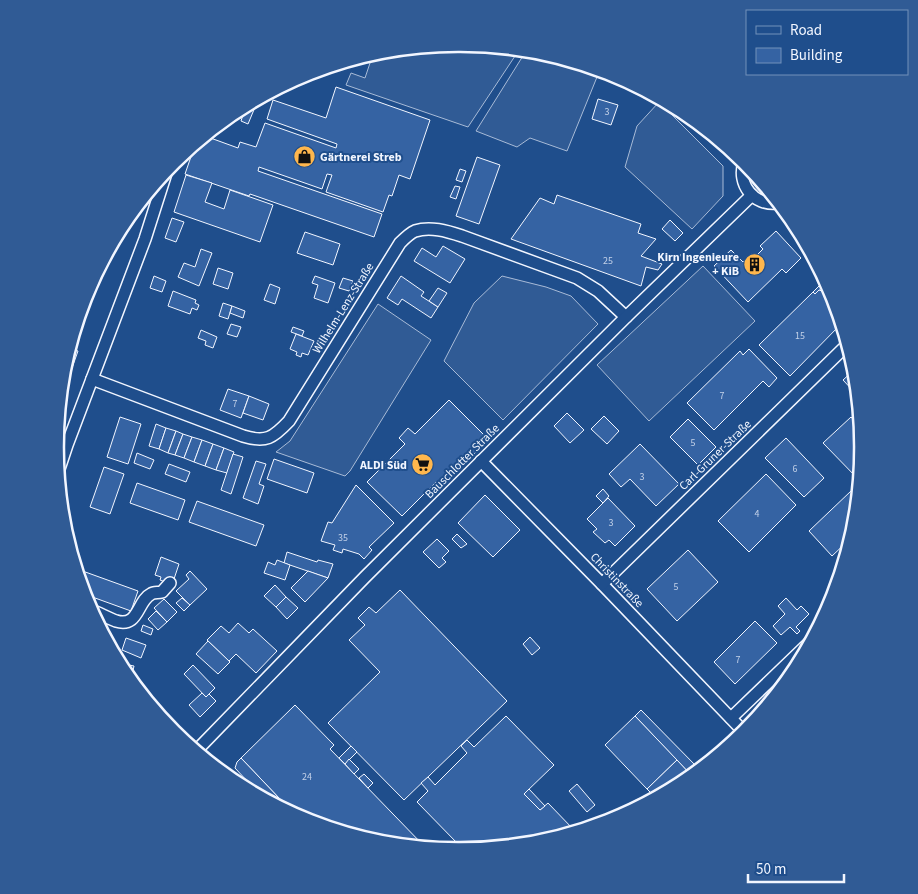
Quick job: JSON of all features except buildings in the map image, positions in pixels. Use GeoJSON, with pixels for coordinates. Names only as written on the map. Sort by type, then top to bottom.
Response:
{"type":"FeatureCollection","features":[{"type":"Feature","properties":{"kind":"street"},"geometry":{"type":"LineString","coordinates":[[742,172],[742,178],[752,195],[768,202]]}},
{"type":"Feature","properties":{"kind":"street"},"geometry":{"type":"LineString","coordinates":[[64,453],[145,239],[161,188]]}},
{"type":"Feature","properties":{"kind":"street","name":"Bauschlotter Straße"},"geometry":{"type":"LineString","coordinates":[[201,746],[481,461],[752,195]]}},
{"type":"Feature","properties":{"kind":"street","name":"Wilhelm-Lenz-Straße"},"geometry":{"type":"LineString","coordinates":[[92,380],[255,440],[263,440],[270,437],[276,434],[289,421],[400,243],[414,231],[429,229],[445,230],[577,278],[598,291],[626,317]]}},
{"type":"Feature","properties":{"kind":"street","name":"Carl-Gruner-Straße"},"geometry":{"type":"LineString","coordinates":[[602,584],[842,351]]}},
{"type":"Feature","properties":{"kind":"street","name":"Christinstraße"},"geometry":{"type":"LineString","coordinates":[[481,461],[738,726]]}},
{"type":"Feature","properties":{"kind":"street"},"geometry":{"type":"LineString","coordinates":[[102,615],[117,621],[130,620],[136,615],[146,598],[153,593],[162,592],[170,583]]}},
{"type":"Feature","properties":{"kind":"street"},"geometry":{"type":"LineString","coordinates":[[731,718],[790,661]]}},
{"type":"Feature","properties":{"kind":"shaded area"},"geometry":{"type":"Polygon","coordinates":[[[459,52],[515,57],[468,127],[346,85],[351,73],[365,78],[370,63],[408,56],[459,52]]]}},
{"type":"Feature","properties":{"kind":"shaded area"},"geometry":{"type":"Polygon","coordinates":[[[522,58],[561,66],[597,77],[567,151],[530,138],[517,147],[476,131],[522,58]]]}},
{"type":"Feature","properties":{"kind":"shaded area"},"geometry":{"type":"Polygon","coordinates":[[[656,105],[672,116],[723,166],[723,196],[692,229],[625,167],[637,126],[656,105]]]}},
{"type":"Feature","properties":{"kind":"shaded area"},"geometry":{"type":"Polygon","coordinates":[[[703,266],[755,321],[649,421],[597,365],[703,266]]]}},
{"type":"Feature","properties":{"kind":"shaded area"},"geometry":{"type":"Polygon","coordinates":[[[502,276],[546,287],[571,296],[598,324],[503,420],[444,361],[474,303],[502,276]]]}},
{"type":"Feature","properties":{"kind":"shaded area"},"geometry":{"type":"Polygon","coordinates":[[[378,304],[431,340],[350,471],[345,476],[276,452],[290,441],[378,304]]]}},
{"type":"Feature","properties":{"kind":"place","name":"Gärtnerei Streb"},"geometry":{"type":"Point","coordinates":[304,157]}},
{"type":"Feature","properties":{"kind":"place","name":"Kirn Ingenieure + KiB"},"geometry":{"type":"Point","coordinates":[755,264]}},
{"type":"Feature","properties":{"kind":"place","name":"ALDI Süd"},"geometry":{"type":"Point","coordinates":[423,465]}}]}
